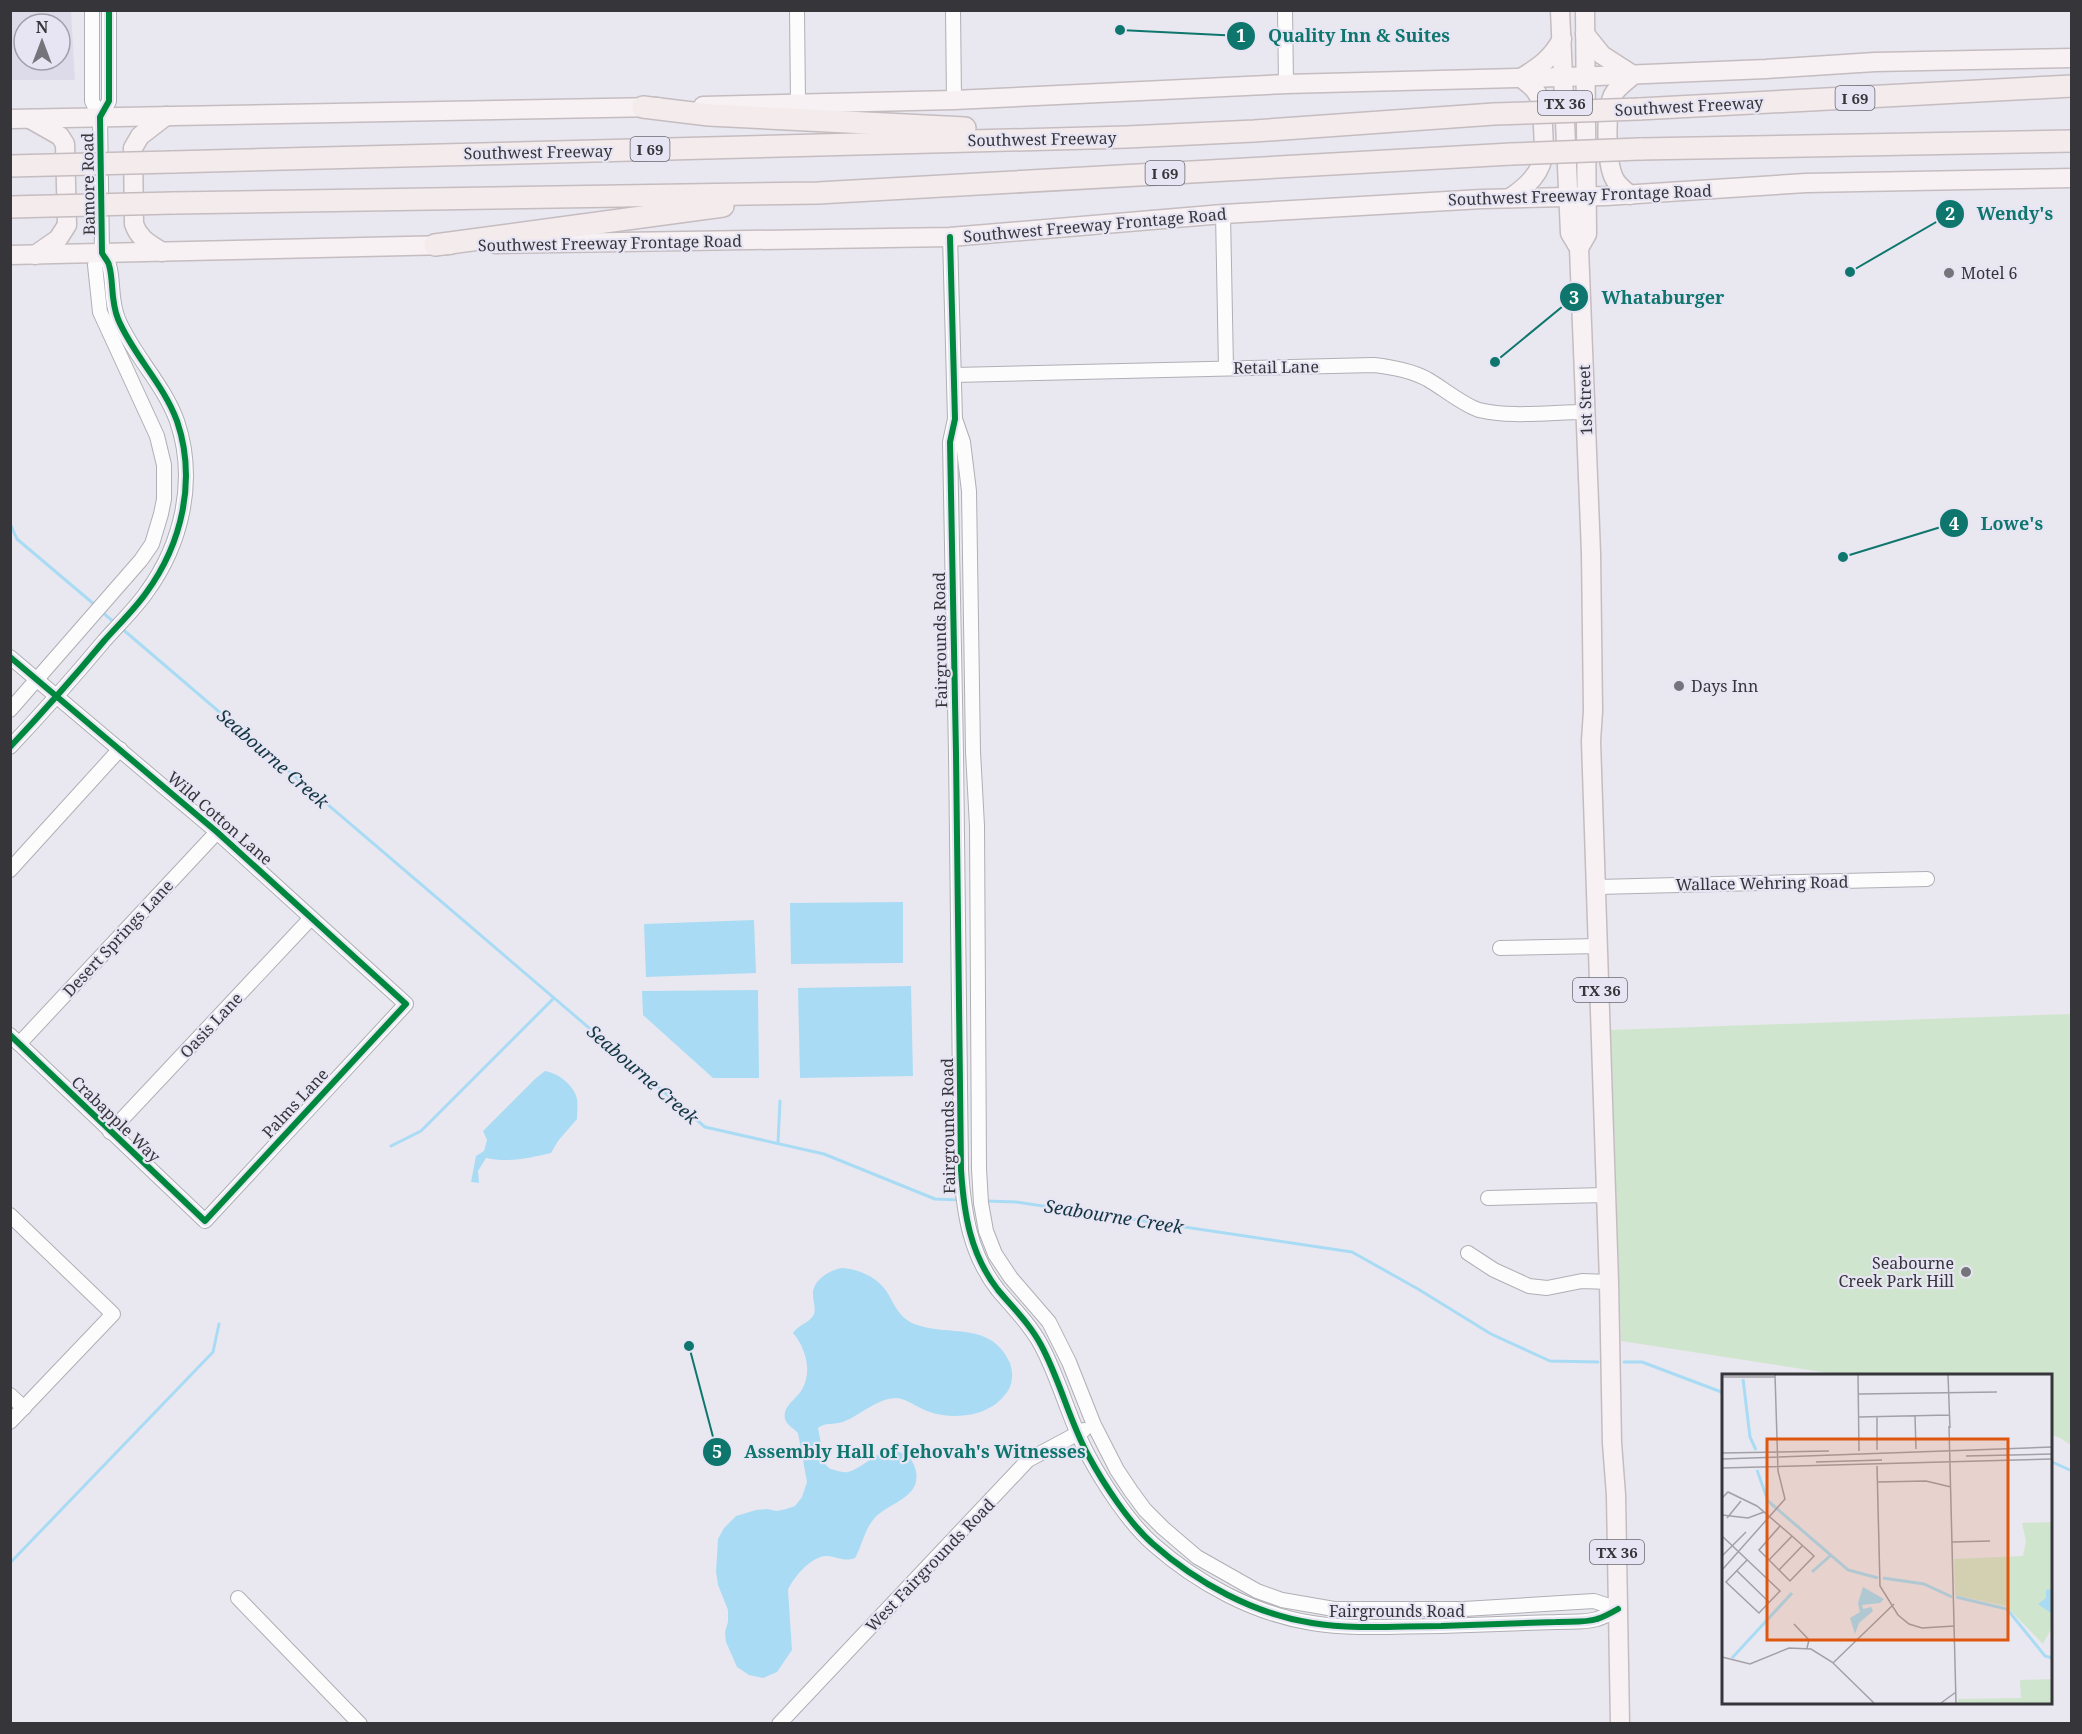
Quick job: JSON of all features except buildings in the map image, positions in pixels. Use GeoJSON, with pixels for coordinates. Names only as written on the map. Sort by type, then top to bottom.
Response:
{"type":"FeatureCollection","features":[{"type":"Feature","properties":{"kind":"highway","name":"Southwest Freeway"},"geometry":{"type":"LineString","coordinates":[[10,165],[1127,137],[1254,131],[1494,114],[1639,109],[2072,86]]}},
{"type":"Feature","properties":{"kind":"highway"},"geometry":{"type":"LineString","coordinates":[[643,107],[709,115],[1127,137]]}},
{"type":"Feature","properties":{"kind":"highway","name":"I 69"},"geometry":{"type":"LineString","coordinates":[[10,207],[818,193],[1511,154],[1640,149],[2072,141]]}},
{"type":"Feature","properties":{"kind":"highway"},"geometry":{"type":"LineString","coordinates":[[435,245],[818,193]]}},
{"type":"Feature","properties":{"kind":"main road","name":"1st Street"},"geometry":{"type":"LineString","coordinates":[[1560,10],[1570,233],[1579,248],[1586,412],[1591,553],[1593,711],[1591,741],[1597,887]]}},
{"type":"Feature","properties":{"kind":"main road","name":"1st Street"},"geometry":{"type":"LineString","coordinates":[[1579,248],[1587,234],[1588,196],[1585,10]]}},
{"type":"Feature","properties":{"kind":"main road"},"geometry":{"type":"LineString","coordinates":[[1585,34],[1602,55],[1633,75]]}},
{"type":"Feature","properties":{"kind":"main road"},"geometry":{"type":"LineString","coordinates":[[1521,78],[1546,62],[1562,39]]}},
{"type":"Feature","properties":{"kind":"main road"},"geometry":{"type":"LineString","coordinates":[[19,119],[954,100],[1286,84],[1585,77],[1875,62],[2072,58]]}},
{"type":"Feature","properties":{"kind":"main road"},"geometry":{"type":"LineString","coordinates":[[1630,195],[1615,181],[1611,170],[1608,122],[1614,92],[1633,75]]}},
{"type":"Feature","properties":{"kind":"main road"},"geometry":{"type":"LineString","coordinates":[[1510,198],[1535,178],[1542,164],[1542,105],[1535,89],[1521,78]]}},
{"type":"Feature","properties":{"kind":"main road"},"geometry":{"type":"LineString","coordinates":[[162,252],[144,241],[137,233],[134,224],[132,148],[140,136],[166,116]]}},
{"type":"Feature","properties":{"kind":"main road"},"geometry":{"type":"LineString","coordinates":[[19,119],[60,136],[65,144],[67,225],[58,239],[35,255]]}},
{"type":"Feature","properties":{"kind":"main road","name":"Southwest Freeway Frontage Road"},"geometry":{"type":"LineString","coordinates":[[10,255],[435,245],[950,237],[1223,214],[1510,198],[1630,195],[1806,183],[2072,178]]}},
{"type":"Feature","properties":{"kind":"main road","name":"TX 36"},"geometry":{"type":"LineString","coordinates":[[1597,887],[1620,1724]]}},
{"type":"Feature","properties":{"kind":"street","name":"Bamore Road"},"geometry":{"type":"LineString","coordinates":[[10,710],[39,680],[119,587],[152,544],[164,499],[164,465],[157,436],[100,312],[96,265],[102,253],[100,117],[92,101],[92,10]]}},
{"type":"Feature","properties":{"kind":"street","name":"Bamore Road"},"geometry":{"type":"LineString","coordinates":[[100,117],[109,101],[109,10]]}},
{"type":"Feature","properties":{"kind":"street"},"geometry":{"type":"LineString","coordinates":[[797,10],[798,104]]}},
{"type":"Feature","properties":{"kind":"street"},"geometry":{"type":"LineString","coordinates":[[952,10],[954,100]]}},
{"type":"Feature","properties":{"kind":"street"},"geometry":{"type":"LineString","coordinates":[[1285,10],[1286,84]]}},
{"type":"Feature","properties":{"kind":"street"},"geometry":{"type":"LineString","coordinates":[[1223,214],[1226,368]]}},
{"type":"Feature","properties":{"kind":"street","name":"Fairgrounds Road"},"geometry":{"type":"LineString","coordinates":[[950,237],[956,419],[963,442],[969,491],[973,752],[977,825],[979,1169],[981,1203],[986,1231],[995,1254],[1011,1278],[1049,1322],[1069,1362],[1094,1425],[1117,1470],[1131,1491],[1163,1528],[1197,1557],[1213,1567],[1257,1591],[1274,1597],[1334,1609],[1464,1609],[1594,1601],[1618,1609]]}},
{"type":"Feature","properties":{"kind":"street","name":"Bamore Road"},"geometry":{"type":"LineString","coordinates":[[10,747],[58,696],[144,596],[166,562],[183,515],[186,471],[183,444],[172,409],[160,384],[118,320],[112,299],[109,265],[102,253]]}},
{"type":"Feature","properties":{"kind":"street","name":"Retail Lane"},"geometry":{"type":"LineString","coordinates":[[954,375],[1374,365],[1409,371],[1425,378],[1476,409],[1513,413],[1586,412]]}},
{"type":"Feature","properties":{"kind":"street","name":"Fairgrounds Road"},"geometry":{"type":"LineString","coordinates":[[956,419],[950,442],[961,1170],[963,1206],[969,1236],[980,1263],[997,1288],[1034,1332],[1053,1369],[1088,1455],[1129,1518],[1153,1544],[1205,1583],[1227,1596],[1270,1612],[1311,1623],[1342,1626],[1454,1626],[1596,1620],[1618,1609]]}},
{"type":"Feature","properties":{"kind":"street","name":"Wild Cotton Lane"},"geometry":{"type":"LineString","coordinates":[[10,657],[218,832],[406,1004]]}},
{"type":"Feature","properties":{"kind":"street"},"geometry":{"type":"LineString","coordinates":[[10,870],[120,748]]}},
{"type":"Feature","properties":{"kind":"street","name":"Desert Springs Lane"},"geometry":{"type":"LineString","coordinates":[[15,1039],[218,832]]}},
{"type":"Feature","properties":{"kind":"street","name":"Wallace Wehring Road"},"geometry":{"type":"LineString","coordinates":[[1597,887],[1927,879]]}},
{"type":"Feature","properties":{"kind":"street","name":"Oasis Lane"},"geometry":{"type":"LineString","coordinates":[[111,1132],[311,918]]}},
{"type":"Feature","properties":{"kind":"street"},"geometry":{"type":"LineString","coordinates":[[1500,948],[1599,946]]}},
{"type":"Feature","properties":{"kind":"street","name":"Palms Lane"},"geometry":{"type":"LineString","coordinates":[[205,1221],[406,1004]]}},
{"type":"Feature","properties":{"kind":"street","name":"Crabapple Way"},"geometry":{"type":"LineString","coordinates":[[15,1039],[205,1221]]}},
{"type":"Feature","properties":{"kind":"street"},"geometry":{"type":"LineString","coordinates":[[1488,1198],[1605,1195]]}},
{"type":"Feature","properties":{"kind":"street"},"geometry":{"type":"LineString","coordinates":[[10,1215],[112,1314],[10,1422]]}},
{"type":"Feature","properties":{"kind":"street"},"geometry":{"type":"LineString","coordinates":[[1468,1253],[1494,1270],[1529,1286],[1547,1288],[1582,1281],[1609,1282]]}},
{"type":"Feature","properties":{"kind":"street"},"geometry":{"type":"LineString","coordinates":[[10,1395],[24,1408]]}},
{"type":"Feature","properties":{"kind":"street","name":"West Fairgrounds Road"},"geometry":{"type":"LineString","coordinates":[[779,1724],[1028,1460],[1094,1425]]}},
{"type":"Feature","properties":{"kind":"street"},"geometry":{"type":"LineString","coordinates":[[238,1598],[360,1724]]}},
{"type":"Feature","properties":{"kind":"shaded area"},"geometry":{"type":"Polygon","coordinates":[[[10,11],[71,11],[12,12],[12,72],[72,72],[72,28],[75,80],[11,80],[10,11]]]}},
{"type":"Feature","properties":{"kind":"green space"},"geometry":{"type":"Polygon","coordinates":[[[2071,1014],[2071,1445],[2052,1435],[2052,1374],[1836,1374],[1621,1341],[1611,1030],[2071,1014]]]}},
{"type":"Feature","properties":{"kind":"water"},"geometry":{"type":"Polygon","coordinates":[[[903,902],[903,963],[791,964],[790,903],[903,902]]]}},
{"type":"Feature","properties":{"kind":"water"},"geometry":{"type":"Polygon","coordinates":[[[754,920],[756,973],[646,977],[644,924],[754,920]]]}},
{"type":"Feature","properties":{"kind":"water"},"geometry":{"type":"Polygon","coordinates":[[[911,986],[913,1076],[800,1078],[798,988],[911,986]]]}},
{"type":"Feature","properties":{"kind":"water"},"geometry":{"type":"Polygon","coordinates":[[[758,990],[759,1078],[713,1078],[643,1015],[642,991],[758,990]]]}},
{"type":"Feature","properties":{"kind":"water"},"geometry":{"type":"Polygon","coordinates":[[[545,1071],[560,1077],[573,1089],[577,1099],[577,1119],[551,1153],[511,1160],[486,1158],[478,1171],[479,1183],[471,1182],[476,1156],[484,1151],[487,1140],[483,1131],[545,1071]]]}},
{"type":"Feature","properties":{"kind":"water"},"geometry":{"type":"Polygon","coordinates":[[[842,1268],[856,1270],[876,1280],[896,1308],[910,1322],[923,1327],[979,1335],[991,1340],[1001,1349],[1010,1363],[1011,1383],[1002,1398],[993,1406],[972,1414],[949,1416],[938,1414],[897,1398],[876,1404],[843,1422],[818,1428],[825,1464],[830,1469],[848,1472],[879,1454],[892,1450],[910,1459],[916,1470],[916,1481],[908,1495],[873,1520],[855,1558],[827,1556],[815,1559],[794,1579],[788,1590],[792,1650],[777,1672],[763,1678],[749,1675],[737,1667],[726,1642],[728,1610],[718,1585],[716,1572],[718,1539],[724,1528],[736,1516],[756,1510],[786,1509],[795,1506],[802,1497],[807,1482],[798,1433],[785,1419],[787,1407],[801,1391],[807,1376],[804,1353],[793,1333],[814,1314],[813,1290],[818,1281],[832,1271],[842,1268]]]}},
{"type":"Feature","properties":{"kind":"waterway","name":"Seabourne Creek"},"geometry":{"type":"LineString","coordinates":[[10,524],[17,539],[95,605]]}},
{"type":"Feature","properties":{"kind":"waterway","name":"Seabourne Creek"},"geometry":{"type":"LineString","coordinates":[[102,612],[115,623]]}},
{"type":"Feature","properties":{"kind":"waterway","name":"Seabourne Creek"},"geometry":{"type":"LineString","coordinates":[[120,627],[705,1127],[824,1154],[935,1199],[961,1200]]}},
{"type":"Feature","properties":{"kind":"waterway"},"geometry":{"type":"LineString","coordinates":[[391,1146],[421,1131],[554,998]]}},
{"type":"Feature","properties":{"kind":"waterway"},"geometry":{"type":"LineString","coordinates":[[778,1143],[780,1101]]}},
{"type":"Feature","properties":{"kind":"waterway","name":"Seabourne Creek"},"geometry":{"type":"LineString","coordinates":[[986,1201],[1016,1202],[1352,1252],[1491,1334],[1550,1361],[1598,1362]]}},
{"type":"Feature","properties":{"kind":"waterway"},"geometry":{"type":"LineString","coordinates":[[10,1563],[213,1352],[219,1324]]}},
{"type":"Feature","properties":{"kind":"waterway","name":"Seabourne Creek"},"geometry":{"type":"LineString","coordinates":[[1624,1362],[1642,1362],[1722,1392]]}},
{"type":"Feature","properties":{"kind":"waterway","name":"Seabourne Creek"},"geometry":{"type":"LineString","coordinates":[[2052,1462],[2072,1471]]}},
{"type":"Feature","properties":{"kind":"cycle path"},"geometry":{"type":"LineString","coordinates":[[10,747],[146,593],[169,554],[182,511],[186,466],[177,421],[164,394],[118,319],[109,265],[102,253],[100,117],[109,101],[109,10]]}},
{"type":"Feature","properties":{"kind":"cycle path"},"geometry":{"type":"LineString","coordinates":[[950,237],[955,419],[950,442],[961,1170],[970,1233],[981,1262],[998,1290],[1037,1337],[1088,1455],[1126,1514],[1144,1535],[1170,1558],[1188,1572],[1227,1595],[1290,1619],[1360,1627],[1582,1621],[1600,1618],[1618,1609]]}},
{"type":"Feature","properties":{"kind":"cycle path"},"geometry":{"type":"LineString","coordinates":[[10,657],[217,832],[406,1004],[205,1221],[10,1035]]}},
{"type":"Feature","properties":{"kind":"place","name":"Quality Inn & Suites"},"geometry":{"type":"Point","coordinates":[1120,30]}},
{"type":"Feature","properties":{"kind":"place","name":"Wendy's"},"geometry":{"type":"Point","coordinates":[1850,272]}},
{"type":"Feature","properties":{"kind":"place","name":"Motel 6"},"geometry":{"type":"Point","coordinates":[1949,273]}},
{"type":"Feature","properties":{"kind":"place","name":"Whataburger"},"geometry":{"type":"Point","coordinates":[1495,362]}},
{"type":"Feature","properties":{"kind":"place","name":"Lowe's"},"geometry":{"type":"Point","coordinates":[1843,557]}},
{"type":"Feature","properties":{"kind":"place","name":"Days Inn"},"geometry":{"type":"Point","coordinates":[1679,686]}},
{"type":"Feature","properties":{"kind":"place","name":"Seabourne Creek Park Hill"},"geometry":{"type":"Point","coordinates":[1966,1272]}},
{"type":"Feature","properties":{"kind":"place","name":"Assembly Hall of Jehovah's Witnesses"},"geometry":{"type":"Point","coordinates":[689,1346]}}]}
